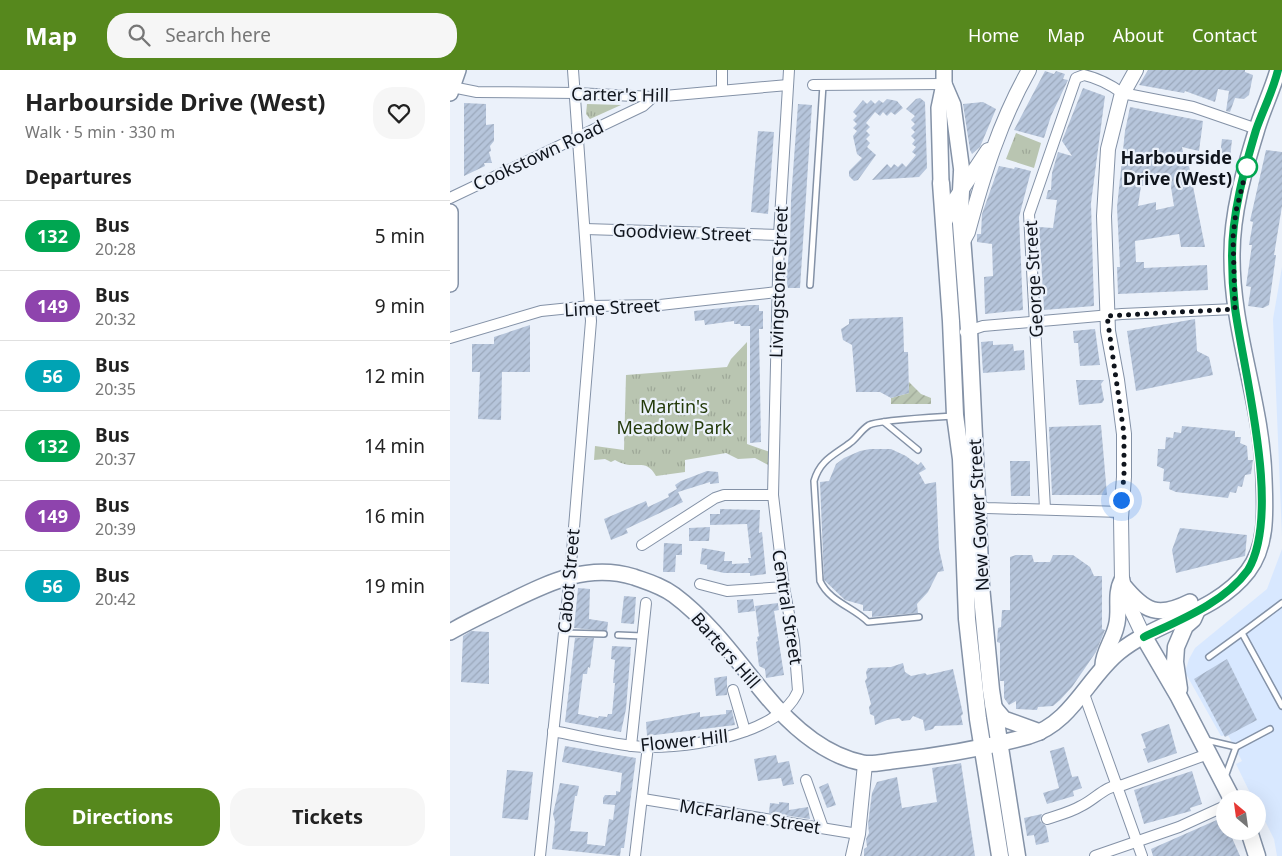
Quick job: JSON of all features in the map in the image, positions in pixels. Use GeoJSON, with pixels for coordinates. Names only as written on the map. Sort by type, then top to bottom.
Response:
{"type":"FeatureCollection","features":[{"type":"Feature","properties":{"kind":"main road"},"geometry":{"type":"LineString","coordinates":[[451,85],[457,70]]}},
{"type":"Feature","properties":{"kind":"main road"},"geometry":{"type":"LineString","coordinates":[[865,764],[949,753],[1040,732],[1064,714],[1084,694],[1118,653],[1226,592],[1248,571],[1254,561],[1262,538],[1265,510],[1263,452],[1235,309],[1232,256],[1234,226],[1257,129],[1278,70]]}},
{"type":"Feature","properties":{"kind":"main road"},"geometry":{"type":"LineString","coordinates":[[944,77],[953,105],[962,172]]}},
{"type":"Feature","properties":{"kind":"main road"},"geometry":{"type":"LineString","coordinates":[[941,183],[939,108],[944,77]]}},
{"type":"Feature","properties":{"kind":"main road","name":"New Gower Street"},"geometry":{"type":"LineString","coordinates":[[962,172],[963,241],[969,330],[970,503],[967,619],[991,744],[1017,856]]}},
{"type":"Feature","properties":{"kind":"main road","name":"New Gower Street"},"geometry":{"type":"LineString","coordinates":[[941,183],[952,336],[955,416],[960,459],[970,503],[982,596],[993,706],[991,744],[1000,856]]}},
{"type":"Feature","properties":{"kind":"main road"},"geometry":{"type":"LineString","coordinates":[[450,212],[450,284]]}},
{"type":"Feature","properties":{"kind":"main road","name":"Barters Hill"},"geometry":{"type":"LineString","coordinates":[[450,632],[544,585],[570,576],[599,572],[622,574],[652,583],[673,595],[700,618],[780,712],[816,743],[865,764]]}},
{"type":"Feature","properties":{"kind":"main road"},"geometry":{"type":"LineString","coordinates":[[1104,668],[1103,659],[1116,627],[1118,588],[1122,583],[1144,606],[1164,612],[1174,610],[1210,592],[1226,592]]}},
{"type":"Feature","properties":{"kind":"main road"},"geometry":{"type":"LineString","coordinates":[[1179,697],[1180,684],[1175,662],[1175,652],[1185,626],[1197,610]]}},
{"type":"Feature","properties":{"kind":"main road"},"geometry":{"type":"LineString","coordinates":[[1144,637],[1179,697],[1228,790]]}},
{"type":"Feature","properties":{"kind":"main road"},"geometry":{"type":"LineString","coordinates":[[993,706],[1004,719],[1040,732]]}},
{"type":"Feature","properties":{"kind":"main road"},"geometry":{"type":"LineString","coordinates":[[1252,840],[1257,856]]}},
{"type":"Feature","properties":{"kind":"street","name":"Cabot Street"},"geometry":{"type":"LineString","coordinates":[[540,856],[570,576],[582,436],[590,306],[573,70]]}},
{"type":"Feature","properties":{"kind":"street"},"geometry":{"type":"LineString","coordinates":[[722,70],[722,89]]}},
{"type":"Feature","properties":{"kind":"street","name":"Livingstone Street"},"geometry":{"type":"LineString","coordinates":[[773,495],[779,235],[789,70]]}},
{"type":"Feature","properties":{"kind":"street"},"geometry":{"type":"LineString","coordinates":[[963,241],[968,232],[998,132],[1010,104],[1029,70]]}},
{"type":"Feature","properties":{"kind":"street"},"geometry":{"type":"LineString","coordinates":[[1136,70],[1122,93],[1107,158],[1104,216],[1107,316],[1124,434],[1124,477],[1121,512],[1122,583],[1128,603],[1144,637]]}},
{"type":"Feature","properties":{"kind":"street","name":"George Street"},"geometry":{"type":"LineString","coordinates":[[1045,509],[1029,214],[1076,78],[1084,75],[1109,84],[1122,93]]}},
{"type":"Feature","properties":{"kind":"street"},"geometry":{"type":"LineString","coordinates":[[818,85],[944,77]]}},
{"type":"Feature","properties":{"kind":"street","name":"Carter's Hill"},"geometry":{"type":"LineString","coordinates":[[451,85],[464,91],[488,93],[576,93],[652,97],[722,89],[788,85]]}},
{"type":"Feature","properties":{"kind":"street"},"geometry":{"type":"LineString","coordinates":[[1122,93],[1193,107],[1257,129]]}},
{"type":"Feature","properties":{"kind":"street","name":"Cookstown Road"},"geometry":{"type":"LineString","coordinates":[[450,198],[643,106],[652,97]]}},
{"type":"Feature","properties":{"kind":"street"},"geometry":{"type":"LineString","coordinates":[[945,222],[950,209],[998,132]]}},
{"type":"Feature","properties":{"kind":"street","name":"Goodview Street"},"geometry":{"type":"LineString","coordinates":[[585,228],[779,235]]}},
{"type":"Feature","properties":{"kind":"street","name":"Lime Street"},"geometry":{"type":"LineString","coordinates":[[450,338],[541,311],[590,306],[660,305],[777,292]]}},
{"type":"Feature","properties":{"kind":"street"},"geometry":{"type":"LineString","coordinates":[[952,336],[983,326],[1107,316],[1235,309]]}},
{"type":"Feature","properties":{"kind":"street"},"geometry":{"type":"LineString","coordinates":[[642,545],[715,498],[724,496],[773,495]]}},
{"type":"Feature","properties":{"kind":"street","name":"Central Street"},"geometry":{"type":"LineString","coordinates":[[773,495],[784,587],[799,682],[796,697],[780,712]]}},
{"type":"Feature","properties":{"kind":"street"},"geometry":{"type":"LineString","coordinates":[[970,503],[1045,509],[1121,512]]}},
{"type":"Feature","properties":{"kind":"street"},"geometry":{"type":"LineString","coordinates":[[700,584],[727,591],[784,587]]}},
{"type":"Feature","properties":{"kind":"street"},"geometry":{"type":"LineString","coordinates":[[631,746],[646,603]]}},
{"type":"Feature","properties":{"kind":"street"},"geometry":{"type":"LineString","coordinates":[[733,690],[745,731]]}},
{"type":"Feature","properties":{"kind":"street"},"geometry":{"type":"LineString","coordinates":[[1084,694],[1142,856]]}},
{"type":"Feature","properties":{"kind":"street","name":"Flower Hill"},"geometry":{"type":"LineString","coordinates":[[553,732],[631,746],[713,741],[745,731],[780,712]]}},
{"type":"Feature","properties":{"kind":"street"},"geometry":{"type":"LineString","coordinates":[[635,856],[648,746]]}},
{"type":"Feature","properties":{"kind":"street"},"geometry":{"type":"LineString","coordinates":[[1047,819],[1082,806],[1100,792],[1116,785],[1208,754]]}},
{"type":"Feature","properties":{"kind":"street"},"geometry":{"type":"LineString","coordinates":[[853,856],[858,834],[865,764]]}},
{"type":"Feature","properties":{"kind":"street"},"geometry":{"type":"LineString","coordinates":[[806,780],[823,828]]}},
{"type":"Feature","properties":{"kind":"street","name":"McFarlane Street"},"geometry":{"type":"LineString","coordinates":[[643,799],[858,834]]}},
{"type":"Feature","properties":{"kind":"street"},"geometry":{"type":"LineString","coordinates":[[1095,856],[1179,827],[1216,810]]}},
{"type":"Feature","properties":{"kind":"lane"},"geometry":{"type":"LineString","coordinates":[[810,284],[818,85]]}},
{"type":"Feature","properties":{"kind":"lane"},"geometry":{"type":"LineString","coordinates":[[919,617],[868,622],[832,596],[820,581],[814,481],[816,473],[828,457],[851,442],[855,436],[868,426],[884,422],[955,416]]}},
{"type":"Feature","properties":{"kind":"lane"},"geometry":{"type":"LineString","coordinates":[[884,422],[918,450]]}},
{"type":"Feature","properties":{"kind":"lane"},"geometry":{"type":"LineString","coordinates":[[1209,658],[1282,602]]}},
{"type":"Feature","properties":{"kind":"lane"},"geometry":{"type":"LineString","coordinates":[[564,633],[604,634]]}},
{"type":"Feature","properties":{"kind":"lane"},"geometry":{"type":"LineString","coordinates":[[1242,633],[1282,706]]}},
{"type":"Feature","properties":{"kind":"lane"},"geometry":{"type":"LineString","coordinates":[[618,635],[643,636]]}},
{"type":"Feature","properties":{"kind":"lane"},"geometry":{"type":"LineString","coordinates":[[1200,738],[1236,747],[1270,729]]}},
{"type":"Feature","properties":{"kind":"lane"},"geometry":{"type":"LineString","coordinates":[[1229,790],[1226,775],[1236,747]]}},
{"type":"Feature","properties":{"kind":"shaded area"},"geometry":{"type":"Polygon","coordinates":[[[1282,267],[1282,537],[1273,319],[1282,267]]]}},
{"type":"Feature","properties":{"kind":"shaded area"},"geometry":{"type":"Polygon","coordinates":[[[1282,549],[1282,856],[1277,856],[1274,839],[1266,823],[1266,790],[1249,790],[1236,764],[1242,761],[1228,735],[1221,736],[1186,674],[1189,659],[1195,648],[1267,589],[1282,549]]]}},
{"type":"Feature","properties":{"kind":"green space"},"geometry":{"type":"Polygon","coordinates":[[[587,104],[621,105],[590,119],[586,114],[587,104]]]}},
{"type":"Feature","properties":{"kind":"green space"},"geometry":{"type":"Polygon","coordinates":[[[1016,133],[1041,143],[1034,168],[1006,159],[1016,133]]]}},
{"type":"Feature","properties":{"kind":"green space","name":"Martin's Meadow Park"},"geometry":{"type":"Polygon","coordinates":[[[747,342],[747,444],[770,452],[772,467],[755,458],[738,459],[726,453],[685,460],[685,472],[656,476],[652,470],[643,465],[628,465],[615,460],[611,462],[605,459],[594,460],[595,446],[624,450],[626,375],[727,367],[731,359],[747,342]]]}},
{"type":"Feature","properties":{"kind":"green space"},"geometry":{"type":"Polygon","coordinates":[[[909,382],[921,394],[931,398],[931,404],[891,404],[891,398],[909,393],[909,382]]]}},
{"type":"Feature","properties":{"kind":"building"},"geometry":{"type":"Polygon","coordinates":[[[1148,70],[1245,70],[1245,72],[1253,75],[1249,95],[1244,99],[1235,98],[1230,112],[1226,111],[1229,91],[1218,89],[1215,102],[1185,91],[1184,93],[1139,85],[1148,70]]]}},
{"type":"Feature","properties":{"kind":"building"},"geometry":{"type":"Polygon","coordinates":[[[1045,71],[1054,74],[1056,71],[1065,74],[1063,79],[1068,80],[1051,116],[1044,138],[1014,130],[1045,71]]]}},
{"type":"Feature","properties":{"kind":"building"},"geometry":{"type":"Polygon","coordinates":[[[1083,88],[1105,96],[1091,203],[1094,306],[1044,310],[1039,227],[1053,228],[1057,200],[1046,199],[1048,190],[1051,190],[1052,173],[1058,152],[1072,156],[1062,141],[1083,88]]]}},
{"type":"Feature","properties":{"kind":"building"},"geometry":{"type":"Polygon","coordinates":[[[920,98],[925,102],[927,168],[919,177],[872,180],[887,164],[891,168],[894,164],[898,167],[902,163],[906,167],[916,155],[912,152],[916,147],[912,144],[915,140],[911,136],[915,132],[911,128],[915,124],[911,120],[915,116],[906,109],[916,99],[920,98]]]}},
{"type":"Feature","properties":{"kind":"building"},"geometry":{"type":"Polygon","coordinates":[[[887,99],[897,101],[903,108],[895,115],[891,112],[887,116],[883,112],[880,116],[875,112],[866,123],[870,127],[866,131],[870,135],[866,139],[870,143],[867,147],[876,155],[858,180],[854,181],[849,176],[849,171],[862,158],[857,154],[853,136],[857,131],[853,128],[857,124],[853,120],[857,116],[853,112],[863,100],[867,104],[871,100],[875,104],[879,100],[883,103],[887,99]]]}},
{"type":"Feature","properties":{"kind":"building"},"geometry":{"type":"Polygon","coordinates":[[[983,102],[996,109],[980,147],[972,154],[963,104],[983,102]]]}},
{"type":"Feature","properties":{"kind":"building"},"geometry":{"type":"Polygon","coordinates":[[[464,103],[486,104],[486,125],[494,124],[494,141],[490,146],[491,151],[489,152],[492,163],[484,163],[485,166],[464,176],[464,103]]]}},
{"type":"Feature","properties":{"kind":"building"},"geometry":{"type":"Polygon","coordinates":[[[798,104],[812,105],[800,288],[788,288],[786,279],[790,243],[791,199],[798,104]]]}},
{"type":"Feature","properties":{"kind":"building"},"geometry":{"type":"Polygon","coordinates":[[[1130,107],[1203,121],[1199,151],[1182,147],[1186,166],[1189,166],[1205,247],[1181,247],[1179,234],[1135,241],[1136,262],[1144,262],[1144,268],[1207,265],[1208,290],[1118,294],[1117,267],[1120,267],[1117,207],[1125,131],[1130,107]],[[1170,181],[1141,186],[1138,206],[1156,202],[1156,210],[1174,206],[1170,181]]]}},
{"type":"Feature","properties":{"kind":"building"},"geometry":{"type":"Polygon","coordinates":[[[758,131],[774,132],[768,214],[751,212],[758,131]]]}},
{"type":"Feature","properties":{"kind":"building"},"geometry":{"type":"Polygon","coordinates":[[[1222,139],[1232,140],[1230,157],[1220,155],[1222,139]]]}},
{"type":"Feature","properties":{"kind":"building"},"geometry":{"type":"Polygon","coordinates":[[[1266,150],[1282,152],[1282,206],[1274,255],[1276,255],[1269,305],[1263,308],[1248,306],[1251,287],[1246,286],[1252,245],[1249,245],[1253,222],[1250,221],[1266,150]]]}},
{"type":"Feature","properties":{"kind":"building"},"geometry":{"type":"Polygon","coordinates":[[[999,166],[1031,171],[1019,217],[1023,310],[985,314],[984,277],[993,276],[992,244],[977,242],[977,234],[981,234],[982,214],[999,166]]]}},
{"type":"Feature","properties":{"kind":"building"},"geometry":{"type":"Polygon","coordinates":[[[759,305],[759,311],[763,311],[763,329],[759,329],[761,442],[750,443],[750,326],[734,324],[734,321],[705,325],[704,320],[695,321],[694,311],[759,305]]]}},
{"type":"Feature","properties":{"kind":"building"},"geometry":{"type":"Polygon","coordinates":[[[903,317],[904,352],[908,352],[909,393],[891,398],[880,392],[856,392],[852,345],[843,340],[841,329],[849,324],[849,319],[903,317]]]}},
{"type":"Feature","properties":{"kind":"building"},"geometry":{"type":"Polygon","coordinates":[[[1195,319],[1197,351],[1209,357],[1213,375],[1136,391],[1127,331],[1195,319]]]}},
{"type":"Feature","properties":{"kind":"building"},"geometry":{"type":"Polygon","coordinates":[[[530,325],[530,372],[502,372],[501,420],[478,419],[480,372],[472,372],[472,344],[494,344],[494,337],[530,325]]]}},
{"type":"Feature","properties":{"kind":"building"},"geometry":{"type":"Polygon","coordinates":[[[1095,329],[1100,365],[1080,366],[1078,343],[1074,343],[1073,331],[1095,329]]]}},
{"type":"Feature","properties":{"kind":"building"},"geometry":{"type":"Polygon","coordinates":[[[993,341],[993,345],[1013,344],[1014,351],[1024,350],[1025,370],[983,373],[981,342],[993,341]]]}},
{"type":"Feature","properties":{"kind":"building"},"geometry":{"type":"Polygon","coordinates":[[[1076,380],[1104,380],[1101,384],[1104,400],[1102,403],[1079,405],[1076,380]]]}},
{"type":"Feature","properties":{"kind":"building"},"geometry":{"type":"Polygon","coordinates":[[[1101,425],[1107,495],[1052,495],[1049,427],[1101,425]]]}},
{"type":"Feature","properties":{"kind":"building"},"geometry":{"type":"Polygon","coordinates":[[[1182,426],[1235,431],[1235,437],[1241,437],[1240,443],[1247,446],[1248,460],[1253,460],[1251,474],[1245,475],[1242,487],[1238,486],[1236,493],[1230,492],[1228,498],[1176,492],[1169,489],[1170,482],[1163,481],[1164,469],[1157,466],[1158,449],[1165,449],[1166,437],[1173,438],[1174,432],[1181,433],[1182,426]]]}},
{"type":"Feature","properties":{"kind":"building"},"geometry":{"type":"Polygon","coordinates":[[[870,449],[891,449],[906,456],[918,465],[921,462],[926,469],[919,473],[925,484],[936,482],[939,549],[944,571],[938,572],[928,592],[917,604],[918,613],[872,617],[872,611],[863,611],[863,605],[845,600],[824,580],[820,482],[829,481],[836,464],[844,458],[870,449]]]}},
{"type":"Feature","properties":{"kind":"building"},"geometry":{"type":"Polygon","coordinates":[[[1010,461],[1030,461],[1030,496],[1011,496],[1010,461]]]}},
{"type":"Feature","properties":{"kind":"building"},"geometry":{"type":"Polygon","coordinates":[[[707,471],[718,472],[719,483],[710,484],[710,482],[678,492],[683,502],[626,529],[628,533],[611,540],[604,519],[646,501],[648,507],[669,497],[668,494],[677,489],[675,485],[681,481],[707,471]]]}},
{"type":"Feature","properties":{"kind":"building"},"geometry":{"type":"Polygon","coordinates":[[[720,509],[760,510],[759,533],[762,532],[766,574],[750,576],[750,573],[724,573],[707,569],[707,565],[700,564],[702,548],[725,552],[724,561],[732,561],[732,564],[749,563],[748,558],[751,558],[747,524],[710,525],[710,514],[720,514],[720,509]]]}},
{"type":"Feature","properties":{"kind":"building"},"geometry":{"type":"Polygon","coordinates":[[[710,527],[709,541],[689,541],[689,528],[710,527]]]}},
{"type":"Feature","properties":{"kind":"building"},"geometry":{"type":"Polygon","coordinates":[[[1180,528],[1247,535],[1245,556],[1176,573],[1172,550],[1180,528]]]}},
{"type":"Feature","properties":{"kind":"building"},"geometry":{"type":"Polygon","coordinates":[[[664,543],[682,544],[682,555],[676,555],[675,572],[663,572],[664,543]]]}},
{"type":"Feature","properties":{"kind":"building"},"geometry":{"type":"Polygon","coordinates":[[[1032,555],[1034,562],[1050,562],[1053,555],[1073,555],[1090,567],[1094,576],[1102,576],[1102,629],[1105,630],[1096,652],[1072,687],[1060,700],[1053,706],[1038,707],[1037,710],[1016,709],[1016,701],[1009,705],[1004,698],[1004,681],[1000,681],[1000,643],[997,642],[998,628],[1001,627],[1002,610],[1010,610],[1010,557],[1032,555]]]}},
{"type":"Feature","properties":{"kind":"building"},"geometry":{"type":"Polygon","coordinates":[[[578,588],[590,589],[589,619],[608,622],[607,631],[574,628],[578,588]]]}},
{"type":"Feature","properties":{"kind":"building"},"geometry":{"type":"Polygon","coordinates":[[[624,596],[636,597],[634,624],[621,623],[624,596]]]}},
{"type":"Feature","properties":{"kind":"building"},"geometry":{"type":"Polygon","coordinates":[[[753,599],[755,611],[738,613],[737,600],[753,599]]]}},
{"type":"Feature","properties":{"kind":"building"},"geometry":{"type":"Polygon","coordinates":[[[778,603],[779,610],[774,611],[784,675],[766,678],[765,669],[759,666],[756,642],[759,636],[755,606],[778,603]]]}},
{"type":"Feature","properties":{"kind":"building"},"geometry":{"type":"Polygon","coordinates":[[[471,631],[489,632],[489,684],[461,682],[463,636],[471,631]]]}},
{"type":"Feature","properties":{"kind":"building"},"geometry":{"type":"Polygon","coordinates":[[[575,638],[594,638],[590,668],[588,667],[587,674],[583,674],[578,714],[598,718],[599,716],[607,717],[608,714],[612,714],[615,660],[611,659],[612,646],[631,647],[626,709],[621,732],[565,722],[575,638]]]}},
{"type":"Feature","properties":{"kind":"building"},"geometry":{"type":"Polygon","coordinates":[[[1227,659],[1257,720],[1225,737],[1194,679],[1227,659]]]}},
{"type":"Feature","properties":{"kind":"building"},"geometry":{"type":"Polygon","coordinates":[[[903,663],[905,672],[911,676],[925,673],[927,675],[953,669],[963,714],[961,716],[963,725],[935,726],[933,729],[925,731],[923,720],[913,716],[910,720],[902,721],[899,718],[875,725],[874,716],[870,714],[869,707],[871,704],[865,681],[867,678],[866,672],[868,668],[891,667],[903,663]]]}},
{"type":"Feature","properties":{"kind":"building"},"geometry":{"type":"Polygon","coordinates":[[[727,676],[727,695],[716,696],[714,678],[727,676]]]}},
{"type":"Feature","properties":{"kind":"building"},"geometry":{"type":"Polygon","coordinates":[[[726,710],[732,710],[735,725],[647,736],[646,722],[700,712],[700,717],[726,714],[726,710]]]}},
{"type":"Feature","properties":{"kind":"building"},"geometry":{"type":"Polygon","coordinates":[[[1169,724],[1177,753],[1148,763],[1143,749],[1146,748],[1141,734],[1169,724]]]}},
{"type":"Feature","properties":{"kind":"building"},"geometry":{"type":"Polygon","coordinates":[[[565,746],[636,758],[624,848],[621,848],[620,856],[552,849],[555,822],[553,814],[560,783],[579,786],[577,796],[575,796],[570,831],[588,832],[587,844],[605,846],[609,819],[613,820],[615,805],[603,804],[603,798],[605,795],[616,795],[616,791],[620,792],[622,773],[562,762],[565,746]]]}},
{"type":"Feature","properties":{"kind":"building"},"geometry":{"type":"Polygon","coordinates":[[[1064,747],[1072,777],[1078,776],[1082,788],[1073,791],[1074,796],[1047,804],[1043,793],[1059,788],[1050,751],[1064,747]]]}},
{"type":"Feature","properties":{"kind":"building"},"geometry":{"type":"Polygon","coordinates":[[[776,755],[778,763],[789,761],[794,784],[783,786],[781,778],[758,781],[754,759],[776,755]]]}},
{"type":"Feature","properties":{"kind":"building"},"geometry":{"type":"Polygon","coordinates":[[[961,763],[975,856],[864,856],[864,849],[867,847],[866,839],[869,833],[868,824],[872,793],[877,782],[897,777],[902,808],[937,802],[932,768],[961,763]]]}},
{"type":"Feature","properties":{"kind":"building"},"geometry":{"type":"Polygon","coordinates":[[[507,770],[533,772],[528,820],[502,818],[507,770]]]}},
{"type":"Feature","properties":{"kind":"building"},"geometry":{"type":"Polygon","coordinates":[[[1192,771],[1202,804],[1190,808],[1191,811],[1144,824],[1134,790],[1192,771]]]}},
{"type":"Feature","properties":{"kind":"building"},"geometry":{"type":"Polygon","coordinates":[[[828,783],[836,805],[827,808],[819,787],[828,783]]]}},
{"type":"Feature","properties":{"kind":"building"},"geometry":{"type":"Polygon","coordinates":[[[779,802],[789,803],[789,810],[808,807],[810,819],[769,813],[770,803],[779,804],[779,802]]]}},
{"type":"Feature","properties":{"kind":"building"},"geometry":{"type":"Polygon","coordinates":[[[1042,814],[1040,821],[1046,826],[1049,842],[1036,845],[1034,835],[1027,836],[1024,818],[1042,814]]]}},
{"type":"Feature","properties":{"kind":"building"},"geometry":{"type":"Polygon","coordinates":[[[1216,820],[1216,840],[1233,840],[1240,856],[1153,856],[1151,849],[1216,820]]]}},
{"type":"Feature","properties":{"kind":"bus line","name":"132"},"geometry":{"type":"LineString","coordinates":[[1144,637],[1211,602],[1237,583],[1254,561],[1262,538],[1265,510],[1263,452],[1258,418],[1235,309],[1232,256],[1236,211],[1257,129],[1274,86],[1278,70]]}},
{"type":"Feature","properties":{"kind":"place","name":"Harbourside Drive (West)"},"geometry":{"type":"Point","coordinates":[1247,167]}},
{"type":"Feature","properties":{"kind":"route"},"geometry":{"type":"LineString","coordinates":[[1121,500],[1125,459],[1124,434],[1118,380],[1109,337],[1107,316],[1235,309],[1232,256],[1233,237],[1236,211],[1249,159],[1247,167]]}}]}
